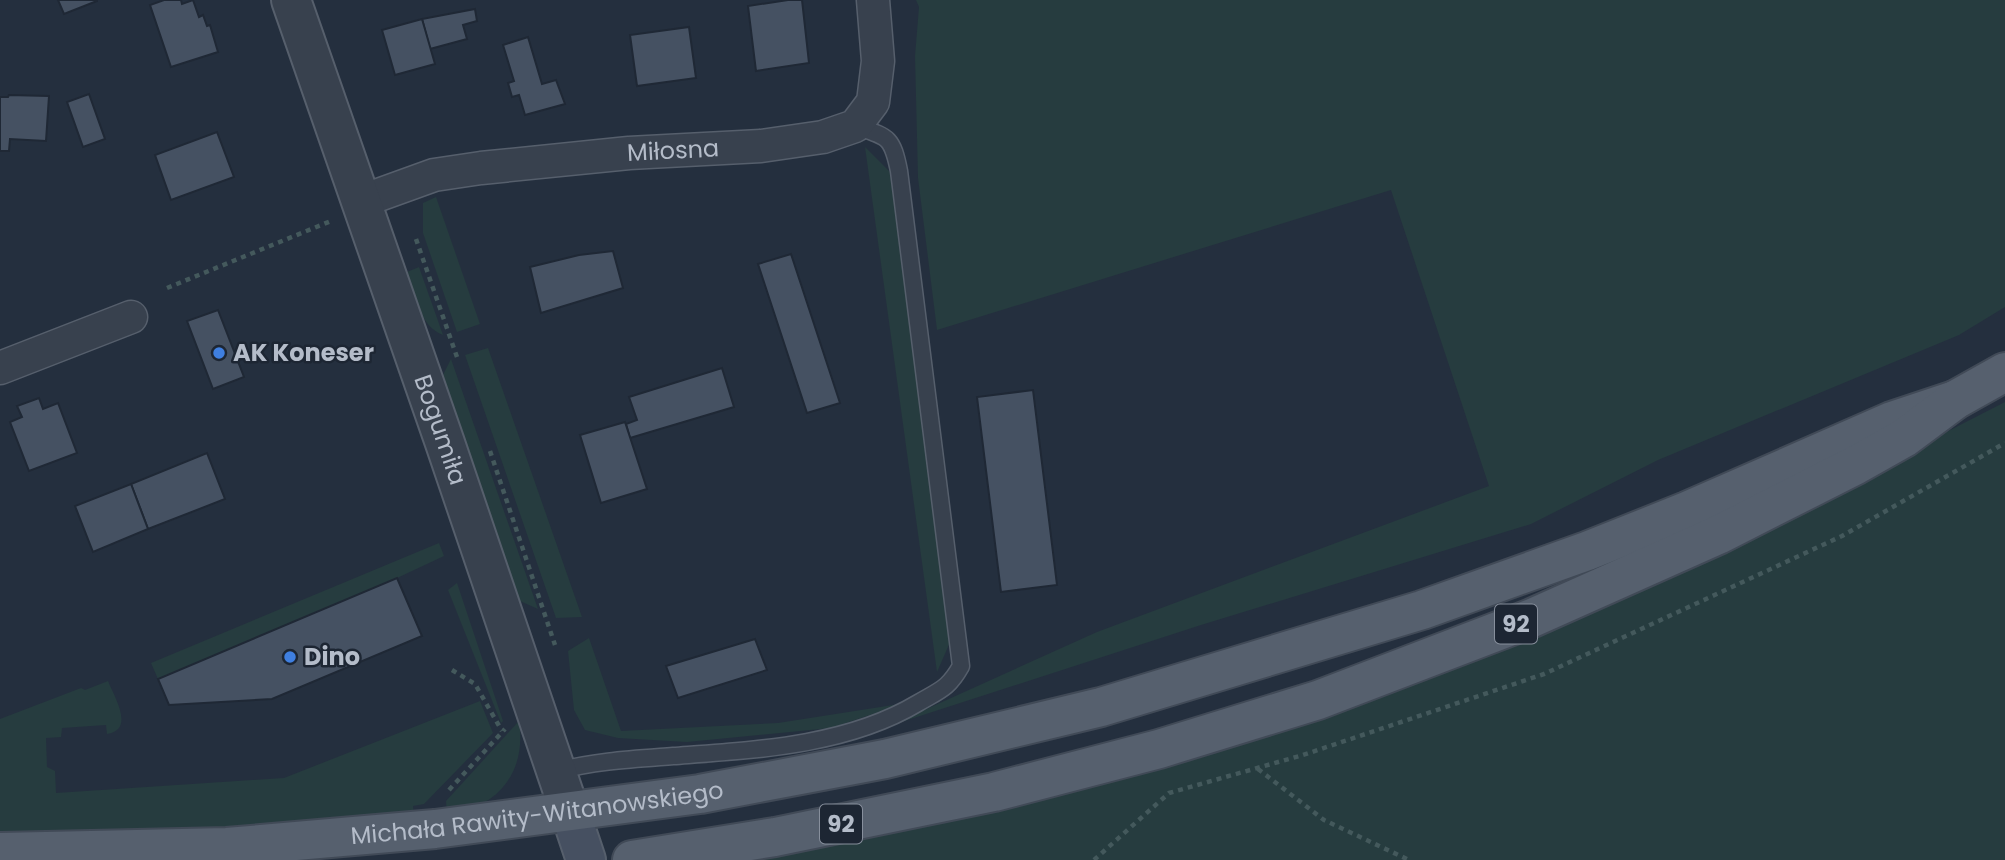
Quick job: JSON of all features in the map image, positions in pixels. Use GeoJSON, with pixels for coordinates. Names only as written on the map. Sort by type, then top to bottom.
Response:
{"type":"FeatureCollection","features":[{"type":"Feature","properties":{"kind":"main road","name":"92"},"geometry":{"type":"LineString","coordinates":[[632,860],[837,825],[1047,778],[1158,749],[1318,700],[1532,618],[1683,551],[1801,494],[1904,438],[1955,400],[2005,372]]}},
{"type":"Feature","properties":{"kind":"main road","name":"Michała Rawity-Witanowskiego"},"geometry":{"type":"LineString","coordinates":[[0,852],[241,846],[363,836],[570,812],[794,778],[985,736],[1101,707],[1422,610],[1587,551],[1687,511],[1892,421],[1955,400]]}},
{"type":"Feature","properties":{"kind":"main road","name":"Bogumiła"},"geometry":{"type":"LineString","coordinates":[[570,812],[586,860]]}},
{"type":"Feature","properties":{"kind":"street","name":"Bogumiła"},"geometry":{"type":"LineString","coordinates":[[291,0],[350,210],[570,812]]}},
{"type":"Feature","properties":{"kind":"street"},"geometry":{"type":"LineString","coordinates":[[855,126],[873,102],[878,61],[873,0]]}},
{"type":"Feature","properties":{"kind":"street","name":"Miłosna"},"geometry":{"type":"LineString","coordinates":[[350,210],[434,175],[629,153],[761,146],[823,137],[855,126]]}},
{"type":"Feature","properties":{"kind":"street"},"geometry":{"type":"LineString","coordinates":[[0,368],[131,317]]}},
{"type":"Feature","properties":{"kind":"lane"},"geometry":{"type":"LineString","coordinates":[[557,771],[578,765],[747,750],[822,739],[885,721],[914,706],[951,684],[961,666],[899,171],[894,146],[883,135],[855,126]]}},
{"type":"Feature","properties":{"kind":"path"},"geometry":{"type":"LineString","coordinates":[[167,288],[350,210]]}},
{"type":"Feature","properties":{"kind":"path"},"geometry":{"type":"LineString","coordinates":[[1094,860],[1169,793],[1303,755],[1544,674],[1842,536],[2005,443]]}},
{"type":"Feature","properties":{"kind":"path"},"geometry":{"type":"LineString","coordinates":[[452,670],[475,684],[502,732]]}},
{"type":"Feature","properties":{"kind":"path"},"geometry":{"type":"LineString","coordinates":[[441,799],[511,722]]}},
{"type":"Feature","properties":{"kind":"path"},"geometry":{"type":"LineString","coordinates":[[1257,768],[1324,820],[1409,860]]}},
{"type":"Feature","properties":{"kind":"green space"},"geometry":{"type":"Polygon","coordinates":[[[916,0],[2005,0],[2005,307],[1959,335],[1658,460],[1531,524],[1201,625],[889,726],[1097,632],[1489,486],[1391,190],[937,330],[918,178],[915,56],[919,7],[916,0]]]}},
{"type":"Feature","properties":{"kind":"green space"},"geometry":{"type":"Polygon","coordinates":[[[865,147],[891,173],[898,203],[951,640],[937,672],[865,147]]]}},
{"type":"Feature","properties":{"kind":"green space"},"geometry":{"type":"Polygon","coordinates":[[[436,197],[480,324],[457,332],[423,233],[423,203],[436,197]]]}},
{"type":"Feature","properties":{"kind":"green space"},"geometry":{"type":"Polygon","coordinates":[[[419,267],[443,335],[428,324],[416,299],[407,272],[419,267]]]}},
{"type":"Feature","properties":{"kind":"green space"},"geometry":{"type":"Polygon","coordinates":[[[488,348],[582,617],[556,618],[465,355],[488,348]]]}},
{"type":"Feature","properties":{"kind":"green space"},"geometry":{"type":"Polygon","coordinates":[[[451,359],[538,609],[520,601],[443,375],[451,359]]]}},
{"type":"Feature","properties":{"kind":"green space"},"geometry":{"type":"Polygon","coordinates":[[[2005,402],[2005,860],[727,860],[905,827],[1751,532],[2005,402]]]}},
{"type":"Feature","properties":{"kind":"green space"},"geometry":{"type":"Polygon","coordinates":[[[439,543],[444,556],[158,679],[151,663],[439,543]]]}},
{"type":"Feature","properties":{"kind":"green space"},"geometry":{"type":"Polygon","coordinates":[[[457,583],[503,721],[501,723],[448,590],[457,583]]]}},
{"type":"Feature","properties":{"kind":"green space"},"geometry":{"type":"Polygon","coordinates":[[[589,638],[621,731],[778,723],[906,703],[831,728],[687,742],[618,738],[585,730],[574,710],[568,651],[589,638]]]}},
{"type":"Feature","properties":{"kind":"green space"},"geometry":{"type":"Polygon","coordinates":[[[108,681],[121,712],[120,726],[115,731],[107,734],[106,725],[62,728],[61,737],[46,738],[47,767],[55,771],[56,793],[284,778],[480,701],[493,733],[424,804],[413,806],[414,821],[209,834],[0,836],[0,719],[81,688],[85,690],[108,681]]]}},
{"type":"Feature","properties":{"kind":"green space"},"geometry":{"type":"Polygon","coordinates":[[[519,721],[518,756],[505,784],[481,805],[447,815],[446,801],[519,721]]]}},
{"type":"Feature","properties":{"kind":"building"},"geometry":{"type":"Polygon","coordinates":[[[58,0],[97,0],[97,1],[64,14],[58,0]]]}},
{"type":"Feature","properties":{"kind":"building"},"geometry":{"type":"Polygon","coordinates":[[[164,0],[181,0],[182,4],[193,0],[199,17],[203,15],[207,26],[210,25],[218,52],[171,67],[150,5],[164,0]]]}},
{"type":"Feature","properties":{"kind":"building"},"geometry":{"type":"Polygon","coordinates":[[[802,0],[809,63],[756,71],[748,6],[802,0]]]}},
{"type":"Feature","properties":{"kind":"building"},"geometry":{"type":"Polygon","coordinates":[[[475,9],[477,21],[463,25],[467,39],[430,49],[422,19],[475,9]]]}},
{"type":"Feature","properties":{"kind":"building"},"geometry":{"type":"Polygon","coordinates":[[[422,19],[435,64],[395,75],[382,30],[422,19]]]}},
{"type":"Feature","properties":{"kind":"building"},"geometry":{"type":"Polygon","coordinates":[[[689,27],[696,78],[637,86],[630,35],[689,27]]]}},
{"type":"Feature","properties":{"kind":"building"},"geometry":{"type":"Polygon","coordinates":[[[528,37],[542,84],[556,80],[565,104],[525,115],[519,95],[512,97],[508,83],[514,81],[503,45],[528,37]]]}},
{"type":"Feature","properties":{"kind":"building"},"geometry":{"type":"Polygon","coordinates":[[[89,94],[105,139],[83,147],[67,102],[89,94]]]}},
{"type":"Feature","properties":{"kind":"building"},"geometry":{"type":"Polygon","coordinates":[[[49,96],[46,141],[10,139],[9,151],[0,151],[0,97],[49,96]]]}},
{"type":"Feature","properties":{"kind":"building"},"geometry":{"type":"Polygon","coordinates":[[[217,132],[234,177],[171,200],[155,155],[217,132]]]}},
{"type":"Feature","properties":{"kind":"building"},"geometry":{"type":"Polygon","coordinates":[[[613,251],[623,288],[541,313],[530,267],[579,255],[613,251]]]}},
{"type":"Feature","properties":{"kind":"building"},"geometry":{"type":"Polygon","coordinates":[[[791,254],[840,403],[807,413],[758,264],[791,254]]]}},
{"type":"Feature","properties":{"kind":"building"},"geometry":{"type":"Polygon","coordinates":[[[218,310],[244,377],[213,389],[187,321],[218,310]]]}},
{"type":"Feature","properties":{"kind":"building"},"geometry":{"type":"Polygon","coordinates":[[[722,368],[734,407],[630,438],[626,424],[637,420],[629,397],[722,368]]]}},
{"type":"Feature","properties":{"kind":"building"},"geometry":{"type":"Polygon","coordinates":[[[1033,390],[1057,585],[1001,592],[977,397],[1033,390]]]}},
{"type":"Feature","properties":{"kind":"building"},"geometry":{"type":"Polygon","coordinates":[[[39,398],[43,409],[58,403],[77,453],[29,471],[10,422],[22,417],[17,406],[39,398]]]}},
{"type":"Feature","properties":{"kind":"building"},"geometry":{"type":"Polygon","coordinates":[[[625,422],[647,489],[601,503],[580,435],[625,422]]]}},
{"type":"Feature","properties":{"kind":"building"},"geometry":{"type":"Polygon","coordinates":[[[207,453],[225,499],[148,529],[131,484],[207,453]]]}},
{"type":"Feature","properties":{"kind":"building"},"geometry":{"type":"Polygon","coordinates":[[[131,484],[148,529],[93,552],[75,506],[131,484]]]}},
{"type":"Feature","properties":{"kind":"building","name":"Dino"},"geometry":{"type":"Polygon","coordinates":[[[397,578],[422,636],[272,699],[169,705],[158,679],[397,578]]]}},
{"type":"Feature","properties":{"kind":"building"},"geometry":{"type":"Polygon","coordinates":[[[755,639],[767,670],[678,698],[666,666],[755,639]]]}},
{"type":"Feature","properties":{"kind":"place","name":"AK Koneser"},"geometry":{"type":"Point","coordinates":[219,353]}},
{"type":"Feature","properties":{"kind":"place","name":"Dino"},"geometry":{"type":"Point","coordinates":[290,657]}}]}
